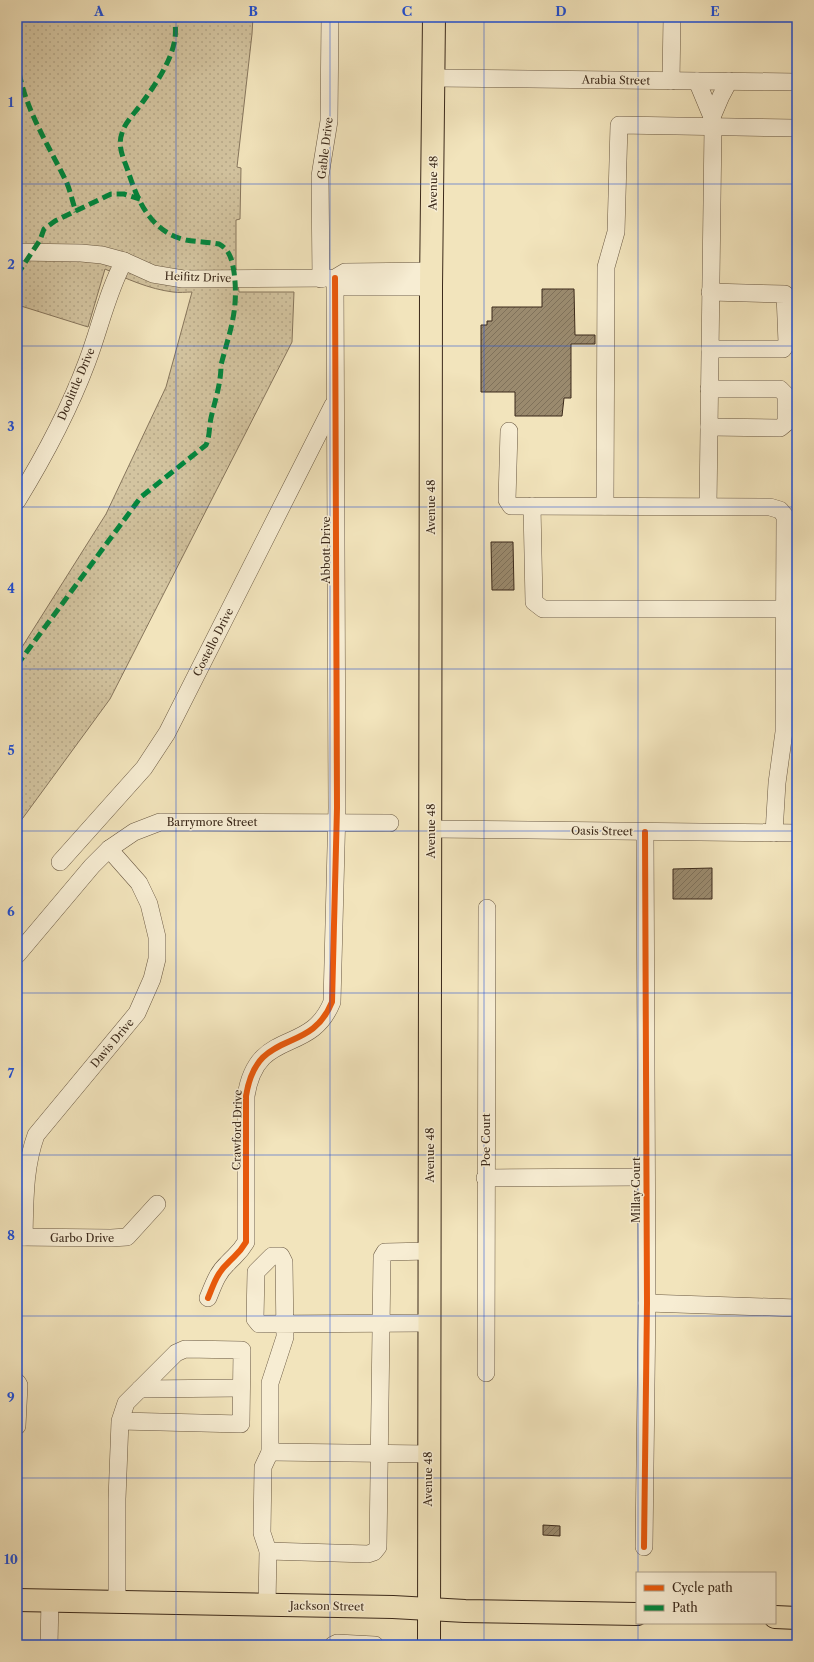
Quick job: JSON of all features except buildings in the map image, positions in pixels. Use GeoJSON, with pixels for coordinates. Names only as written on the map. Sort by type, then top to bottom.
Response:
{"type":"FeatureCollection","features":[{"type":"Feature","properties":{"kind":"main road","name":"Avenue 48"},"geometry":{"type":"LineString","coordinates":[[429,1645],[428,1454],[431,829],[431,279],[434,17]]}},
{"type":"Feature","properties":{"kind":"main road","name":"Jackson Street"},"geometry":{"type":"LineString","coordinates":[[17,1600],[636,1614]]}},
{"type":"Feature","properties":{"kind":"main road"},"geometry":{"type":"LineString","coordinates":[[776,1617],[797,1618]]}},
{"type":"Feature","properties":{"kind":"street","name":"Gable Drive"},"geometry":{"type":"LineString","coordinates":[[328,279],[320,176],[329,121],[330,17]]}},
{"type":"Feature","properties":{"kind":"street"},"geometry":{"type":"LineString","coordinates":[[671,81],[672,17]]}},
{"type":"Feature","properties":{"kind":"street","name":"Arabia Street"},"geometry":{"type":"LineString","coordinates":[[434,78],[797,82]]}},
{"type":"Feature","properties":{"kind":"street"},"geometry":{"type":"LineString","coordinates":[[697,81],[712,122]]}},
{"type":"Feature","properties":{"kind":"street"},"geometry":{"type":"LineString","coordinates":[[708,506],[712,122],[721,96],[729,82]]}},
{"type":"Feature","properties":{"kind":"street"},"geometry":{"type":"LineString","coordinates":[[605,506],[606,267],[616,232],[618,125],[712,122],[794,128]]}},
{"type":"Feature","properties":{"kind":"street","name":"Heifitz Drive"},"geometry":{"type":"LineString","coordinates":[[17,252],[81,253],[102,255],[124,261],[153,274],[167,278],[328,279],[345,287],[379,279],[431,279]]}},
{"type":"Feature","properties":{"kind":"street","name":"Doolittle Drive"},"geometry":{"type":"LineString","coordinates":[[17,501],[42,458],[81,378],[114,279],[124,261]]}},
{"type":"Feature","properties":{"kind":"street","name":"Abbott Drive"},"geometry":{"type":"LineString","coordinates":[[328,279],[335,401],[336,822]]}},
{"type":"Feature","properties":{"kind":"street"},"geometry":{"type":"LineString","coordinates":[[710,292],[785,294],[788,343],[783,349],[710,348]]}},
{"type":"Feature","properties":{"kind":"street"},"geometry":{"type":"LineString","coordinates":[[709,389],[780,389],[786,395],[786,423],[780,428],[709,427]]}},
{"type":"Feature","properties":{"kind":"street","name":"Costello Drive"},"geometry":{"type":"LineString","coordinates":[[60,862],[144,768],[166,733],[335,401]]}},
{"type":"Feature","properties":{"kind":"street"},"geometry":{"type":"LineString","coordinates":[[509,431],[507,500],[512,506],[605,506],[634,508],[708,506],[770,507],[780,510],[785,516],[784,732],[777,783],[774,833]]}},
{"type":"Feature","properties":{"kind":"street"},"geometry":{"type":"LineString","coordinates":[[532,506],[534,602],[543,609],[785,609]]}},
{"type":"Feature","properties":{"kind":"street","name":"Barrymore Street"},"geometry":{"type":"LineString","coordinates":[[17,955],[92,866],[109,849],[134,832],[160,822],[390,823]]}},
{"type":"Feature","properties":{"kind":"street","name":"Crawford Drive"},"geometry":{"type":"LineString","coordinates":[[208,1298],[217,1276],[227,1263],[239,1254],[246,1242],[246,1096],[249,1081],[254,1068],[263,1056],[276,1047],[312,1031],[328,1013],[332,1002],[336,822]]}},
{"type":"Feature","properties":{"kind":"street","name":"Oasis Street"},"geometry":{"type":"LineString","coordinates":[[431,829],[797,833]]}},
{"type":"Feature","properties":{"kind":"street","name":"Millay Court"},"geometry":{"type":"LineString","coordinates":[[644,1547],[647,1303],[645,832]]}},
{"type":"Feature","properties":{"kind":"street","name":"Davis Drive"},"geometry":{"type":"LineString","coordinates":[[20,1237],[26,1176],[30,1151],[36,1135],[137,1012],[148,992],[157,959],[157,937],[149,904],[139,883],[109,849]]}},
{"type":"Feature","properties":{"kind":"street","name":"Poe Court"},"geometry":{"type":"LineString","coordinates":[[486,1373],[485,1178],[487,908]]}},
{"type":"Feature","properties":{"kind":"street"},"geometry":{"type":"LineString","coordinates":[[485,1178],[646,1177]]}},
{"type":"Feature","properties":{"kind":"street","name":"Garbo Drive"},"geometry":{"type":"LineString","coordinates":[[20,1237],[127,1237],[157,1204]]}},
{"type":"Feature","properties":{"kind":"street"},"geometry":{"type":"LineString","coordinates":[[268,1551],[368,1554],[374,1552],[378,1547],[382,1257],[385,1252],[392,1251],[429,1251]]}},
{"type":"Feature","properties":{"kind":"street"},"geometry":{"type":"LineString","coordinates":[[647,1303],[797,1308]]}},
{"type":"Feature","properties":{"kind":"street"},"geometry":{"type":"LineString","coordinates":[[267,1605],[268,1551],[262,1533],[263,1467],[270,1452],[270,1383],[285,1336],[285,1323],[429,1323]]}},
{"type":"Feature","properties":{"kind":"street"},"geometry":{"type":"LineString","coordinates":[[117,1602],[117,1506],[120,1421],[126,1403],[176,1352],[186,1349],[242,1350],[240,1424],[120,1421]]}},
{"type":"Feature","properties":{"kind":"street"},"geometry":{"type":"LineString","coordinates":[[17,1382],[17,1426]]}},
{"type":"Feature","properties":{"kind":"street"},"geometry":{"type":"LineString","coordinates":[[140,1389],[241,1388]]}},
{"type":"Feature","properties":{"kind":"street"},"geometry":{"type":"LineString","coordinates":[[270,1452],[428,1454]]}},
{"type":"Feature","properties":{"kind":"street"},"geometry":{"type":"LineString","coordinates":[[49,1645],[50,1600]]}},
{"type":"Feature","properties":{"kind":"street"},"geometry":{"type":"LineString","coordinates":[[333,1645],[337,1643],[375,1645]]}},
{"type":"Feature","properties":{"kind":"shaded area"},"geometry":{"type":"Polygon","coordinates":[[[17,17],[253,17],[237,167],[241,168],[240,219],[236,220],[236,267],[239,292],[294,292],[292,342],[110,699],[17,826],[17,655],[106,514],[166,387],[192,292],[175,292],[155,289],[105,269],[88,327],[21,306],[17,316],[17,17]]]}},
{"type":"Feature","properties":{"kind":"marked path"},"geometry":{"type":"LineString","coordinates":[[17,665],[141,497],[206,445],[208,438],[219,385],[221,365],[233,320],[235,285],[231,259],[226,249],[219,244],[186,240],[174,236],[155,223],[136,194],[123,157],[120,143],[125,125],[142,103],[167,64],[175,38],[175,17]]}},
{"type":"Feature","properties":{"kind":"marked path"},"geometry":{"type":"LineString","coordinates":[[17,58],[23,90],[35,120],[66,181],[76,212]]}},
{"type":"Feature","properties":{"kind":"marked path"},"geometry":{"type":"LineString","coordinates":[[17,275],[40,240],[44,229],[55,221],[111,194],[124,194],[140,199]]}},
{"type":"Feature","properties":{"kind":"cycle path"},"geometry":{"type":"LineString","coordinates":[[208,1298],[221,1271],[239,1252],[246,1242],[246,1096],[252,1074],[261,1060],[272,1050],[311,1030],[322,1019],[332,1002],[337,808],[335,278]]}},
{"type":"Feature","properties":{"kind":"cycle path"},"geometry":{"type":"LineString","coordinates":[[644,1547],[647,1303],[645,832]]}}]}
